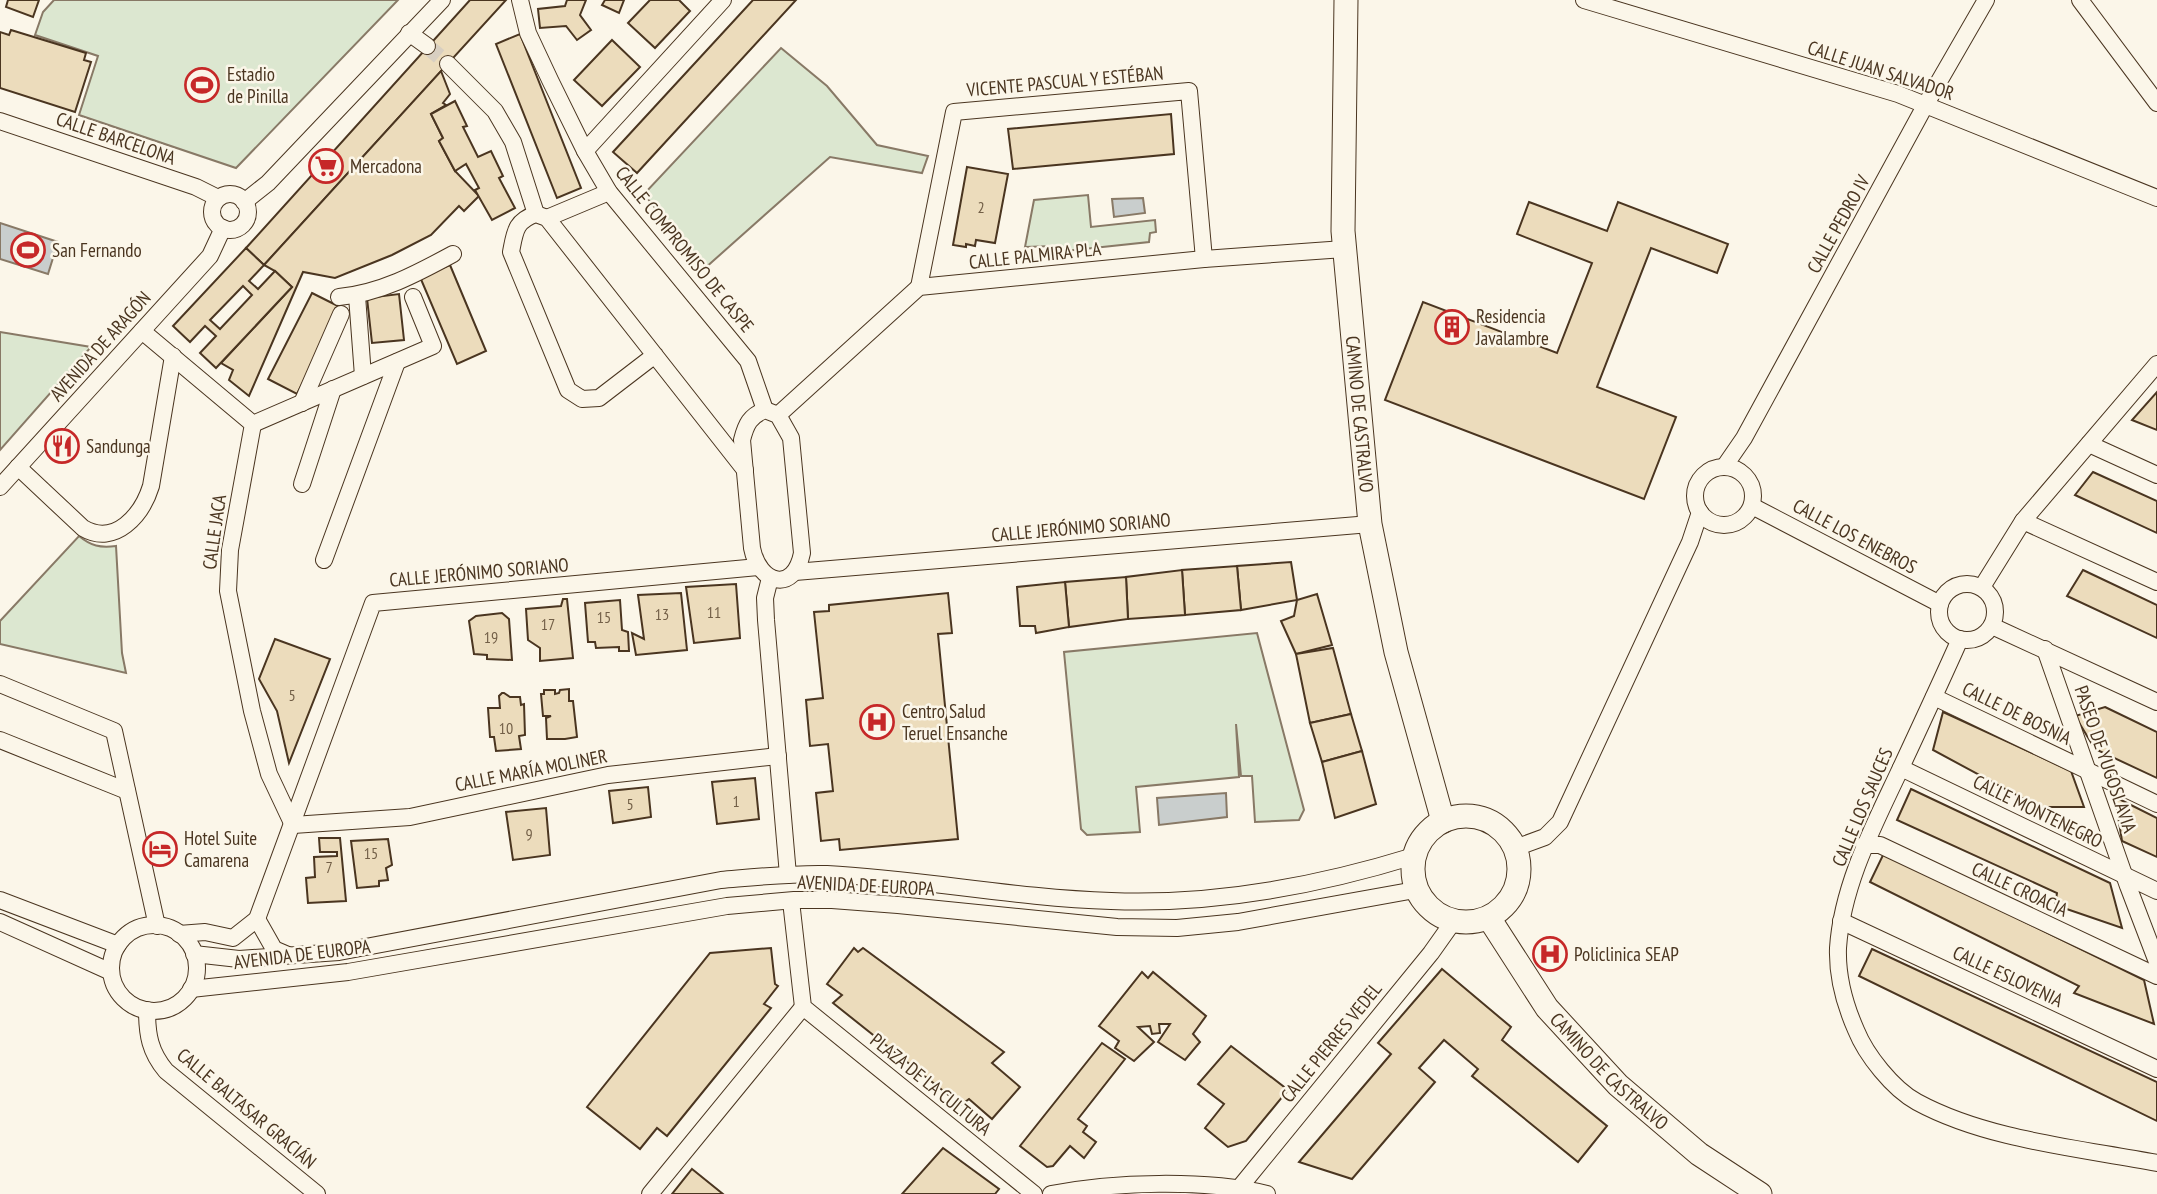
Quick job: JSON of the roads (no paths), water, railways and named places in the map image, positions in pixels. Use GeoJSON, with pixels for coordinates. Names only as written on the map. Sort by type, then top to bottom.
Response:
{"type":"FeatureCollection","features":[{"type":"Feature","properties":{"kind":"street"},"geometry":{"type":"LineString","coordinates":[[244,201],[268,183],[442,0]]}},
{"type":"Feature","properties":{"kind":"street","name":"CALLE COMPROMISO DE CASPE"},"geometry":{"type":"LineString","coordinates":[[520,0],[528,33],[585,151],[609,192],[748,361],[772,412],[790,438],[802,553],[799,568],[795,572]]}},
{"type":"Feature","properties":{"kind":"street"},"geometry":{"type":"LineString","coordinates":[[585,151],[723,0]]}},
{"type":"Feature","properties":{"kind":"street","name":"CAMINO DE CASTRALVO"},"geometry":{"type":"LineString","coordinates":[[1346,0],[1342,231],[1370,524],[1396,652],[1443,821]]}},
{"type":"Feature","properties":{"kind":"street","name":"CALLE JUAN SALVADOR"},"geometry":{"type":"LineString","coordinates":[[1584,0],[1926,104],[2157,198]]}},
{"type":"Feature","properties":{"kind":"street","name":"CALLE PEDRO IV"},"geometry":{"type":"LineString","coordinates":[[1724,467],[1744,438],[1926,104],[1986,0]]}},
{"type":"Feature","properties":{"kind":"street"},"geometry":{"type":"LineString","coordinates":[[2080,0],[2157,103]]}},
{"type":"Feature","properties":{"kind":"street"},"geometry":{"type":"LineString","coordinates":[[409,33],[427,46]]}},
{"type":"Feature","properties":{"kind":"street"},"geometry":{"type":"LineString","coordinates":[[448,64],[495,111],[513,142],[541,216],[745,470]]}},
{"type":"Feature","properties":{"kind":"street","name":"VICENTE PASCUAL Y ESTÉBAN"},"geometry":{"type":"LineString","coordinates":[[919,287],[954,112],[1189,91],[1204,259]]}},
{"type":"Feature","properties":{"kind":"street","name":"CALLE BARCELONA"},"geometry":{"type":"LineString","coordinates":[[0,121],[196,187],[218,198]]}},
{"type":"Feature","properties":{"kind":"street"},"geometry":{"type":"LineString","coordinates":[[609,192],[541,216],[523,218],[516,230],[511,251],[568,390],[582,399],[599,398],[655,355]]}},
{"type":"Feature","properties":{"kind":"street"},"geometry":{"type":"LineString","coordinates":[[229,194],[244,201],[247,212],[244,223],[234,229],[218,225],[212,214],[218,198],[229,194]]}},
{"type":"Feature","properties":{"kind":"street","name":"AVENIDA DE ARAGÓN"},"geometry":{"type":"LineString","coordinates":[[0,487],[210,256],[223,228]]}},
{"type":"Feature","properties":{"kind":"street","name":"CALLE PALMIRA PLA"},"geometry":{"type":"LineString","coordinates":[[919,287],[1344,248]]}},
{"type":"Feature","properties":{"kind":"street"},"geometry":{"type":"LineString","coordinates":[[339,297],[357,296],[408,278],[453,254]]}},
{"type":"Feature","properties":{"kind":"street"},"geometry":{"type":"LineString","coordinates":[[788,874],[764,572],[752,548],[743,440],[746,425],[753,415],[772,412],[919,287]]}},
{"type":"Feature","properties":{"kind":"street"},"geometry":{"type":"LineString","coordinates":[[357,296],[363,376]]}},
{"type":"Feature","properties":{"kind":"street"},"geometry":{"type":"LineString","coordinates":[[142,331],[253,424],[433,346],[413,297]]}},
{"type":"Feature","properties":{"kind":"street"},"geometry":{"type":"LineString","coordinates":[[302,403],[341,314]]}},
{"type":"Feature","properties":{"kind":"street"},"geometry":{"type":"LineString","coordinates":[[18,467],[83,528],[93,534],[106,536],[118,532],[143,506],[147,498],[173,356]]}},
{"type":"Feature","properties":{"kind":"street"},"geometry":{"type":"LineString","coordinates":[[324,560],[397,362]]}},
{"type":"Feature","properties":{"kind":"street"},"geometry":{"type":"LineString","coordinates":[[1982,587],[2023,521],[2155,369]]}},
{"type":"Feature","properties":{"kind":"street"},"geometry":{"type":"LineString","coordinates":[[302,484],[333,389]]}},
{"type":"Feature","properties":{"kind":"street","name":"CALLE JACA"},"geometry":{"type":"LineString","coordinates":[[253,424],[231,544],[228,591],[252,711],[270,774],[293,825]]}},
{"type":"Feature","properties":{"kind":"street"},"geometry":{"type":"LineString","coordinates":[[2089,443],[2157,475]]}},
{"type":"Feature","properties":{"kind":"street"},"geometry":{"type":"LineString","coordinates":[[1724,467],[1742,472],[1752,488],[1752,506],[1740,520],[1723,525],[1706,519],[1700,512],[1695,495],[1701,478],[1707,472],[1724,467]]}},
{"type":"Feature","properties":{"kind":"street","name":"CALLE LOS ENEBROS"},"geometry":{"type":"LineString","coordinates":[[1752,506],[1940,604]]}},
{"type":"Feature","properties":{"kind":"street"},"geometry":{"type":"LineString","coordinates":[[1516,848],[1545,837],[1560,822],[1690,542],[1700,512]]}},
{"type":"Feature","properties":{"kind":"street"},"geometry":{"type":"LineString","coordinates":[[2023,521],[2157,582]]}},
{"type":"Feature","properties":{"kind":"street","name":"CALLE JERÓNIMO SORIANO"},"geometry":{"type":"LineString","coordinates":[[257,919],[373,603],[764,572],[781,580],[795,572],[1370,524]]}},
{"type":"Feature","properties":{"kind":"street"},"geometry":{"type":"LineString","coordinates":[[1965,583],[1982,587],[1993,600],[1995,618],[1992,626],[1978,638],[1960,639],[1945,630],[1938,613],[1943,596],[1956,585],[1965,583]]}},
{"type":"Feature","properties":{"kind":"street"},"geometry":{"type":"LineString","coordinates":[[1992,626],[2157,702]]}},
{"type":"Feature","properties":{"kind":"street","name":"CALLE LOS SAUCES"},"geometry":{"type":"LineString","coordinates":[[1960,639],[1864,845],[1841,921],[1838,951],[1846,1005],[1864,1050],[1881,1070],[1914,1100],[1958,1121],[1995,1132],[2157,1163]]}},
{"type":"Feature","properties":{"kind":"street","name":"PASEO DE YUGOSLAVIA"},"geometry":{"type":"LineString","coordinates":[[2045,649],[2157,962]]}},
{"type":"Feature","properties":{"kind":"street"},"geometry":{"type":"LineString","coordinates":[[0,684],[114,731],[157,926]]}},
{"type":"Feature","properties":{"kind":"street","name":"CALLE DE BOSNIA"},"geometry":{"type":"LineString","coordinates":[[1934,697],[2157,804]]}},
{"type":"Feature","properties":{"kind":"street"},"geometry":{"type":"LineString","coordinates":[[0,740],[127,791]]}},
{"type":"Feature","properties":{"kind":"street","name":"CALLE MARÍA MOLINER"},"geometry":{"type":"LineString","coordinates":[[293,825],[410,817],[608,775],[778,756]]}},
{"type":"Feature","properties":{"kind":"street","name":"CALLE MONTENEGRO"},"geometry":{"type":"LineString","coordinates":[[1900,768],[2157,891]]}},
{"type":"Feature","properties":{"kind":"street"},"geometry":{"type":"LineString","coordinates":[[1459,816],[1477,817],[1493,823],[1506,834],[1516,848],[1520,864],[1519,880],[1513,896],[1489,918],[1471,923],[1452,922],[1437,915],[1415,890],[1413,856],[1424,836],[1443,821],[1459,816]]}},
{"type":"Feature","properties":{"kind":"street","name":"CALLE CROACIA"},"geometry":{"type":"LineString","coordinates":[[1864,845],[1880,845],[2157,976]]}},
{"type":"Feature","properties":{"kind":"street","name":"AVENIDA DE EUROPA"},"geometry":{"type":"LineString","coordinates":[[194,954],[239,960],[339,952],[721,880],[788,874],[892,879],[1110,901],[1171,901],[1324,881],[1413,856]]}},
{"type":"Feature","properties":{"kind":"street","name":"AVENIDA DE EUROPA"},"geometry":{"type":"LineString","coordinates":[[191,989],[348,972],[727,906],[832,900],[1117,927],[1177,928],[1238,922],[1415,890]]}},
{"type":"Feature","properties":{"kind":"street"},"geometry":{"type":"LineString","coordinates":[[0,900],[118,945]]}},
{"type":"Feature","properties":{"kind":"street"},"geometry":{"type":"LineString","coordinates":[[650,1194],[803,1007],[791,901]]}},
{"type":"Feature","properties":{"kind":"street","name":"CAMINO DE CASTRALVO"},"geometry":{"type":"LineString","coordinates":[[1489,918],[1547,1008],[1618,1085],[1699,1154],[1760,1194]]}},
{"type":"Feature","properties":{"kind":"street"},"geometry":{"type":"LineString","coordinates":[[179,934],[194,954],[196,965],[191,989],[174,1006],[163,1010],[147,1010],[132,1005],[124,999],[113,982],[111,972],[112,958],[118,945],[135,930],[157,926],[179,934],[205,932],[233,938],[257,919],[274,949],[290,956]]}},
{"type":"Feature","properties":{"kind":"street","name":"CALLE ESLOVENIA"},"geometry":{"type":"LineString","coordinates":[[1841,921],[2157,1069]]}},
{"type":"Feature","properties":{"kind":"street"},"geometry":{"type":"LineString","coordinates":[[0,922],[111,972]]}},
{"type":"Feature","properties":{"kind":"street","name":"CALLE PIERRES VEDEL"},"geometry":{"type":"LineString","coordinates":[[1240,1187],[1431,953],[1452,922]]}},
{"type":"Feature","properties":{"kind":"street","name":"PLAZA DE LA CULTURA"},"geometry":{"type":"LineString","coordinates":[[803,1007],[1034,1194]]}},
{"type":"Feature","properties":{"kind":"street","name":"CALLE BALTASAR GRACIÁN"},"geometry":{"type":"LineString","coordinates":[[147,1010],[150,1045],[166,1071],[317,1194]]}},
{"type":"Feature","properties":{"kind":"street"},"geometry":{"type":"LineString","coordinates":[[1051,1194],[1147,1185],[1240,1187],[1267,1194]]}},
{"type":"Feature","properties":{"kind":"tunnel"},"geometry":{"type":"LineString","coordinates":[[427,46],[448,64]]}},
{"type":"Feature","properties":{"kind":"place","name":"Estadio de Pinilla"},"geometry":{"type":"Point","coordinates":[202,85]}},
{"type":"Feature","properties":{"kind":"place","name":"Mercadona"},"geometry":{"type":"Point","coordinates":[326,166]}},
{"type":"Feature","properties":{"kind":"place","name":"San Fernando"},"geometry":{"type":"Point","coordinates":[28,250]}},
{"type":"Feature","properties":{"kind":"place","name":"Residencia Javalambre"},"geometry":{"type":"Point","coordinates":[1452,327]}},
{"type":"Feature","properties":{"kind":"place","name":"Sandunga"},"geometry":{"type":"Point","coordinates":[62,446]}},
{"type":"Feature","properties":{"kind":"place","name":"Centro Salud Teruel Ensanche"},"geometry":{"type":"Point","coordinates":[877,722]}},
{"type":"Feature","properties":{"kind":"place","name":"Hotel Suite Camarena"},"geometry":{"type":"Point","coordinates":[160,849]}},
{"type":"Feature","properties":{"kind":"place","name":"Policlinica SEAP"},"geometry":{"type":"Point","coordinates":[1550,954]}}]}
